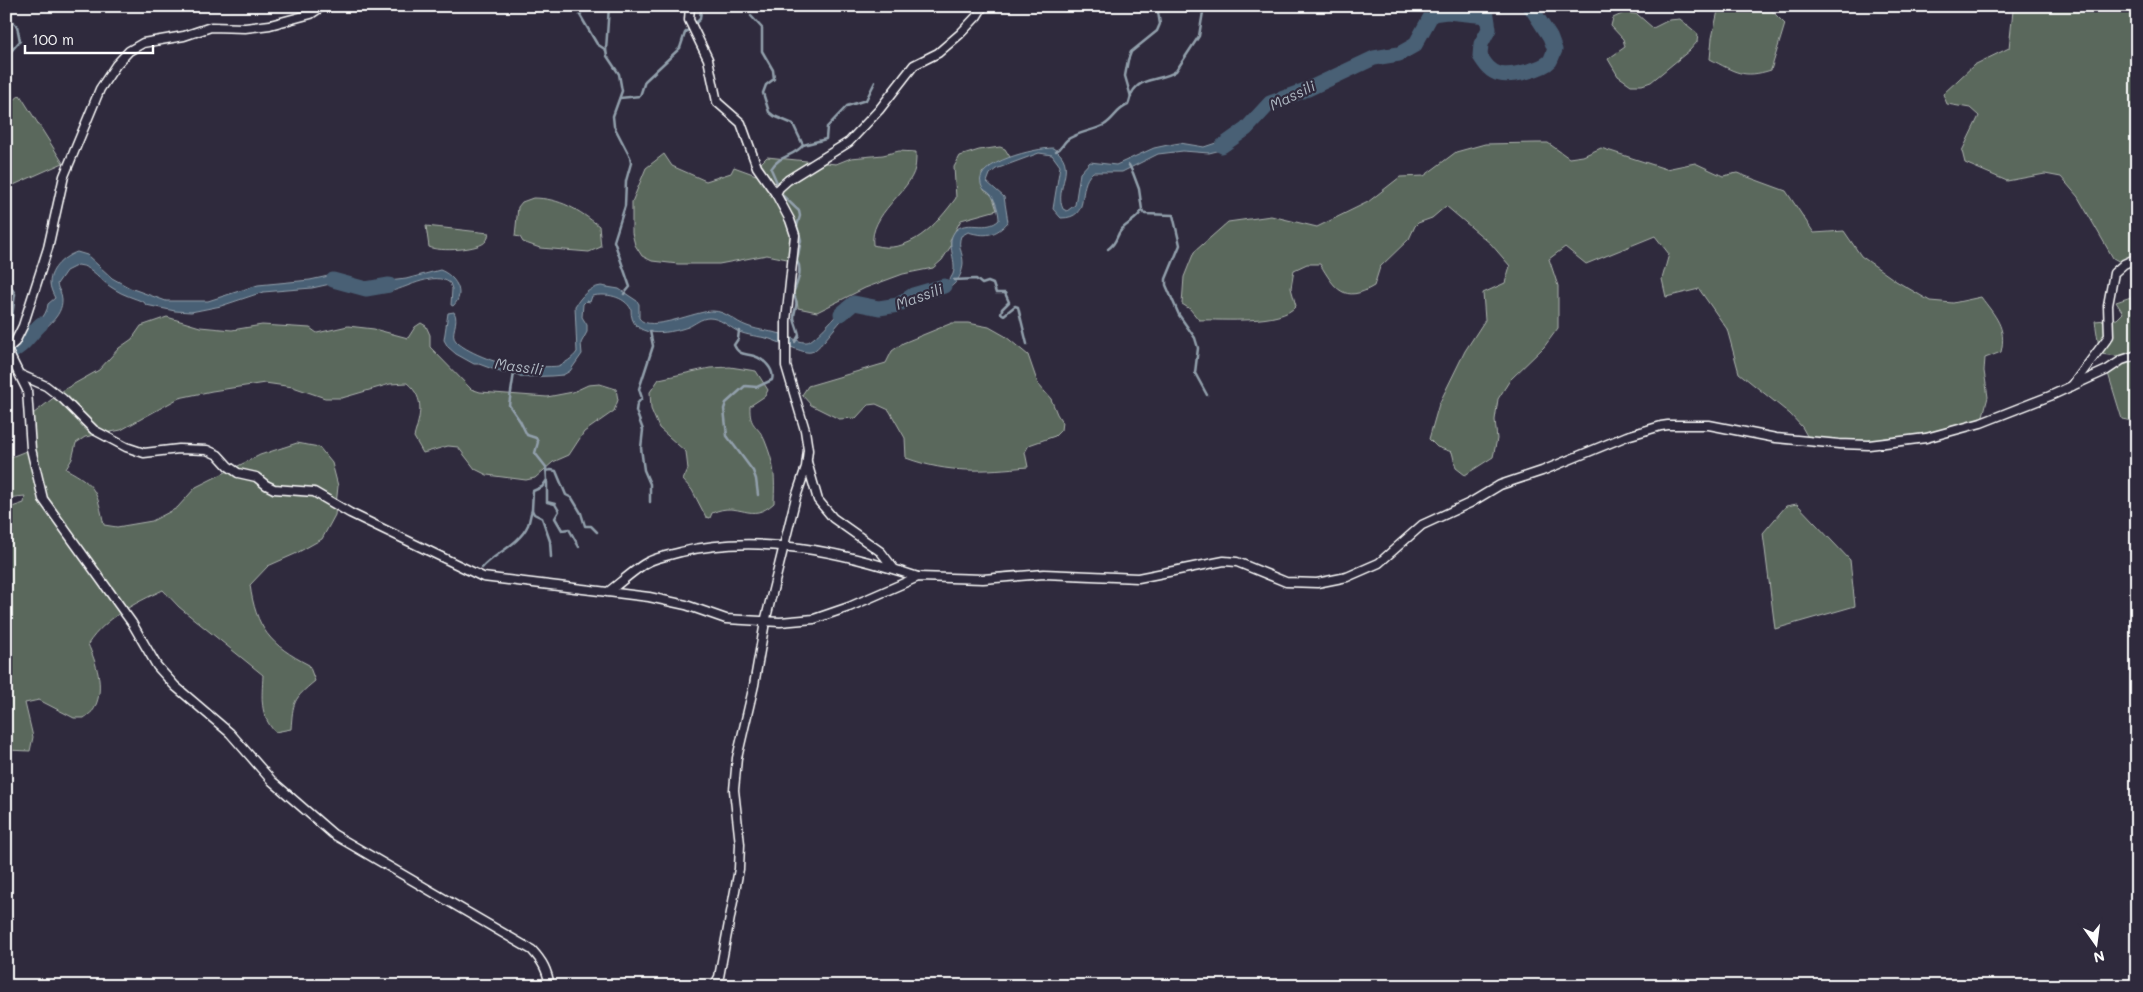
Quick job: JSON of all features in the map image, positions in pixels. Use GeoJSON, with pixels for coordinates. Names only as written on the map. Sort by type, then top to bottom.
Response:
{"type":"FeatureCollection","features":[{"type":"Feature","properties":{"kind":"street"},"geometry":{"type":"LineString","coordinates":[[323,6],[311,14],[270,25],[245,28],[211,27],[184,36],[143,44],[129,51],[116,65],[100,89],[64,176],[48,248],[23,326],[15,342],[6,349],[27,390],[31,449],[43,499],[117,601],[158,666],[175,686],[230,733],[272,782],[333,834],[532,950],[547,970],[550,986]]}},
{"type":"Feature","properties":{"kind":"street"},"geometry":{"type":"LineString","coordinates":[[690,6],[689,20],[691,28],[708,58],[717,102],[741,123],[757,167],[776,194],[790,220],[795,235],[786,312],[786,366],[805,430],[808,450],[765,622],[754,685],[737,758],[734,790],[740,844],[739,869],[719,977],[714,986]]}},
{"type":"Feature","properties":{"kind":"street"},"geometry":{"type":"LineString","coordinates":[[776,194],[779,188],[788,180],[849,142],[879,110],[914,65],[938,53],[960,34],[977,16],[983,6]]}},
{"type":"Feature","properties":{"kind":"street"},"geometry":{"type":"LineString","coordinates":[[2072,386],[2109,336],[2108,305],[2114,273],[2124,264],[2137,258]]}},
{"type":"Feature","properties":{"kind":"street"},"geometry":{"type":"LineString","coordinates":[[608,592],[647,562],[696,548],[739,544],[784,547],[828,553],[918,576],[983,578],[1044,574],[1138,578],[1224,561],[1237,562],[1286,582],[1317,583],[1347,577],[1379,563],[1422,524],[1470,503],[1500,485],[1542,471],[1627,436],[1668,425],[1709,425],[1776,438],[1839,444],[1869,445],[1926,438],[1981,423],[2072,386],[2107,370],[2122,360],[2137,355]]}},
{"type":"Feature","properties":{"kind":"street"},"geometry":{"type":"LineString","coordinates":[[21,375],[46,386],[63,399],[94,430],[126,447],[144,453],[179,449],[207,450],[218,455],[238,473],[256,477],[274,489],[314,492],[350,513],[482,577],[649,597],[677,603],[726,620],[765,622],[814,619],[850,607],[918,576]]}},
{"type":"Feature","properties":{"kind":"street"},"geometry":{"type":"LineString","coordinates":[[807,460],[818,500],[832,518],[882,552],[895,569]]}},
{"type":"Feature","properties":{"kind":"green space"},"geometry":{"type":"Polygon","coordinates":[[[1719,6],[1767,6],[1785,24],[1771,70],[1753,74],[1739,73],[1710,59],[1712,38],[1719,6]]]}},
{"type":"Feature","properties":{"kind":"green space"},"geometry":{"type":"Polygon","coordinates":[[[2018,6],[2137,6],[2137,258],[2124,264],[2113,258],[2078,197],[2061,177],[2045,174],[2007,181],[1965,163],[1962,151],[1979,116],[1970,108],[1947,104],[1943,94],[1974,65],[2009,48],[2013,10],[2018,6]]]}},
{"type":"Feature","properties":{"kind":"green space"},"geometry":{"type":"Polygon","coordinates":[[[1624,13],[1637,14],[1653,28],[1669,20],[1680,19],[1698,34],[1697,42],[1651,82],[1642,85],[1631,85],[1618,76],[1608,59],[1625,47],[1623,39],[1611,26],[1613,18],[1624,13]]]}},
{"type":"Feature","properties":{"kind":"green space"},"geometry":{"type":"Polygon","coordinates":[[[20,95],[63,163],[9,187],[6,182],[6,107],[20,95]]]}},
{"type":"Feature","properties":{"kind":"green space"},"geometry":{"type":"Polygon","coordinates":[[[1548,143],[1569,158],[1583,156],[1601,148],[1666,169],[1695,163],[1723,176],[1737,173],[1786,191],[1814,233],[1844,231],[1861,256],[1896,281],[1930,301],[1953,303],[1981,297],[1998,322],[2001,329],[2002,343],[2001,352],[1985,358],[1984,371],[1988,397],[1981,423],[1926,438],[1869,445],[1810,441],[1802,427],[1790,414],[1739,373],[1727,329],[1699,289],[1666,297],[1662,279],[1669,254],[1655,236],[1586,264],[1565,247],[1549,259],[1558,286],[1558,328],[1544,347],[1510,380],[1498,399],[1495,420],[1497,439],[1493,457],[1465,475],[1456,468],[1452,452],[1437,447],[1429,439],[1439,404],[1465,351],[1485,320],[1483,293],[1505,283],[1510,266],[1491,244],[1446,206],[1432,218],[1415,226],[1409,239],[1380,267],[1374,286],[1364,291],[1348,294],[1341,291],[1331,281],[1320,264],[1307,264],[1294,270],[1291,288],[1296,306],[1289,312],[1278,316],[1251,320],[1199,320],[1190,309],[1182,304],[1184,277],[1194,252],[1228,222],[1271,216],[1317,227],[1368,202],[1400,177],[1424,176],[1456,152],[1485,144],[1548,143]]]}},
{"type":"Feature","properties":{"kind":"green space"},"geometry":{"type":"Polygon","coordinates":[[[1000,147],[1005,149],[1010,157],[982,173],[984,190],[992,195],[997,210],[961,220],[950,240],[951,246],[942,260],[933,268],[903,274],[865,288],[817,312],[798,308],[793,293],[798,280],[799,265],[797,261],[767,255],[719,264],[678,264],[652,261],[642,256],[635,245],[632,233],[632,202],[646,168],[664,154],[672,166],[706,181],[731,173],[734,167],[756,175],[761,163],[767,157],[836,164],[851,158],[883,155],[899,151],[916,152],[916,162],[912,177],[883,213],[873,234],[873,245],[886,247],[910,242],[940,218],[956,198],[954,167],[960,156],[979,150],[1000,147]]]}},
{"type":"Feature","properties":{"kind":"green space"},"geometry":{"type":"Polygon","coordinates":[[[533,198],[552,200],[569,206],[592,220],[599,226],[601,247],[589,252],[540,248],[523,242],[520,237],[515,236],[518,207],[522,202],[533,198]]]}},
{"type":"Feature","properties":{"kind":"green space"},"geometry":{"type":"Polygon","coordinates":[[[426,226],[489,233],[486,241],[476,246],[459,249],[434,249],[429,247],[426,226]]]}},
{"type":"Feature","properties":{"kind":"green space"},"geometry":{"type":"Polygon","coordinates":[[[2137,295],[2137,422],[2122,419],[2107,370],[2122,360],[2117,356],[2100,354],[2095,321],[2117,319],[2123,313],[2116,302],[2137,295]]]}},
{"type":"Feature","properties":{"kind":"green space"},"geometry":{"type":"Polygon","coordinates":[[[167,317],[200,327],[232,330],[262,325],[310,328],[317,333],[348,326],[374,329],[408,338],[415,327],[421,323],[426,326],[430,335],[430,347],[471,389],[480,392],[547,397],[573,392],[588,385],[600,384],[616,389],[618,400],[614,411],[584,432],[569,455],[553,462],[535,478],[526,480],[487,475],[475,469],[458,447],[448,446],[423,453],[414,437],[420,408],[419,402],[417,395],[407,383],[390,384],[342,398],[325,398],[293,387],[265,383],[212,391],[179,398],[121,430],[85,437],[76,443],[72,459],[66,469],[90,485],[97,497],[104,525],[117,527],[152,521],[177,508],[196,487],[260,455],[297,443],[319,447],[332,463],[338,486],[335,515],[322,539],[268,566],[250,585],[256,613],[267,634],[284,650],[309,665],[315,681],[298,697],[292,713],[291,729],[275,732],[266,719],[264,712],[262,698],[263,675],[179,607],[163,590],[121,612],[103,626],[88,644],[99,683],[98,699],[92,711],[84,718],[74,718],[39,700],[25,703],[33,737],[30,751],[6,750],[6,509],[24,503],[25,496],[6,498],[6,459],[31,449],[29,417],[65,389],[99,370],[119,348],[132,339],[141,326],[167,317]]]}},
{"type":"Feature","properties":{"kind":"green space"},"geometry":{"type":"Polygon","coordinates":[[[952,323],[968,323],[989,327],[1005,336],[1028,355],[1038,384],[1051,399],[1062,422],[1061,430],[1055,436],[1029,445],[1025,452],[1028,467],[996,470],[952,469],[937,467],[906,458],[905,438],[889,410],[876,404],[868,405],[856,418],[839,419],[811,405],[802,395],[808,386],[886,363],[892,351],[903,343],[952,323]]]}},
{"type":"Feature","properties":{"kind":"green space"},"geometry":{"type":"Polygon","coordinates":[[[730,367],[756,371],[768,390],[765,396],[750,406],[750,413],[752,422],[765,441],[773,464],[774,503],[758,512],[722,510],[712,513],[710,518],[706,517],[692,490],[683,480],[688,469],[686,452],[659,428],[651,409],[650,392],[659,379],[710,368],[730,367]]]}},
{"type":"Feature","properties":{"kind":"green space"},"geometry":{"type":"Polygon","coordinates":[[[1797,504],[1850,560],[1855,606],[1775,629],[1763,533],[1786,506],[1797,504]]]}},
{"type":"Feature","properties":{"kind":"water"},"geometry":{"type":"Polygon","coordinates":[[[1237,131],[1242,137],[1221,150],[1209,153],[1183,151],[1158,154],[1122,172],[1093,172],[1085,186],[1080,207],[1077,213],[1071,217],[1061,218],[1053,209],[1060,166],[1052,155],[1039,153],[996,169],[990,174],[987,182],[1004,197],[1008,222],[995,233],[980,235],[968,232],[961,236],[960,243],[963,263],[959,277],[955,283],[944,291],[924,296],[927,290],[948,281],[953,274],[954,262],[951,239],[957,229],[967,225],[989,225],[999,220],[994,200],[981,184],[981,176],[996,163],[1021,154],[1053,148],[1061,155],[1065,162],[1061,201],[1063,209],[1067,211],[1075,205],[1080,173],[1090,162],[1116,165],[1154,148],[1180,143],[1204,147],[1222,141],[1237,131]]]}},
{"type":"Feature","properties":{"kind":"water"},"geometry":{"type":"Polygon","coordinates":[[[77,252],[87,255],[112,278],[130,288],[166,301],[208,301],[258,285],[310,280],[333,275],[347,281],[352,287],[335,283],[312,288],[263,292],[221,306],[191,312],[175,311],[146,305],[144,302],[117,291],[93,271],[78,265],[66,271],[57,284],[62,299],[56,317],[47,327],[31,339],[26,338],[26,335],[43,317],[48,304],[55,298],[50,285],[55,268],[68,256],[77,252]]]}},
{"type":"Feature","properties":{"kind":"water"},"geometry":{"type":"Polygon","coordinates":[[[440,270],[454,280],[459,290],[459,296],[453,306],[451,305],[452,289],[450,283],[444,280],[429,279],[387,292],[372,291],[368,286],[371,283],[406,279],[440,270]]]}},
{"type":"Feature","properties":{"kind":"water"},"geometry":{"type":"Polygon","coordinates":[[[601,286],[619,289],[637,301],[639,304],[639,318],[644,322],[653,324],[663,323],[706,312],[718,311],[747,326],[785,335],[804,342],[811,341],[816,337],[851,300],[856,301],[857,307],[845,317],[815,350],[805,352],[770,339],[741,333],[713,318],[703,319],[688,327],[671,332],[661,333],[643,330],[632,319],[631,309],[624,301],[609,295],[592,296],[590,302],[586,301],[583,304],[582,317],[587,325],[587,332],[581,343],[582,354],[570,371],[563,375],[551,376],[522,377],[512,372],[503,373],[474,364],[456,354],[448,347],[444,340],[448,313],[454,312],[456,320],[454,338],[460,345],[474,353],[512,366],[558,366],[577,352],[575,306],[589,291],[601,286]]]}},
{"type":"Feature","properties":{"kind":"waterway"},"geometry":{"type":"LineString","coordinates":[[536,6],[551,7],[559,11],[577,10],[597,44],[606,50]]}},
{"type":"Feature","properties":{"kind":"waterway"},"geometry":{"type":"LineString","coordinates":[[580,6],[581,14]]}},
{"type":"Feature","properties":{"kind":"waterway"},"geometry":{"type":"LineString","coordinates":[[609,6],[606,50],[607,56],[619,74],[622,91],[613,116],[614,126],[630,157],[631,163],[626,181],[625,206],[614,241],[630,287],[624,294]]}},
{"type":"Feature","properties":{"kind":"waterway"},"geometry":{"type":"LineString","coordinates":[[620,98],[640,96],[645,81],[680,48],[685,33],[700,19],[703,6]]}},
{"type":"Feature","properties":{"kind":"waterway"},"geometry":{"type":"LineString","coordinates":[[1131,97],[1125,76],[1128,60],[1131,52],[1157,31],[1160,24],[1157,6]]}},
{"type":"Feature","properties":{"kind":"waterway"},"geometry":{"type":"LineString","coordinates":[[1056,151],[1071,137],[1107,123],[1121,109],[1128,105],[1132,93],[1141,84],[1176,71],[1199,36],[1204,6]]}},
{"type":"Feature","properties":{"kind":"waterway","name":"Massili"},"geometry":{"type":"LineString","coordinates":[[1222,146],[1246,129],[1270,103],[1308,89],[1374,58],[1399,54],[1415,45],[1432,14],[1447,12],[1487,16],[1489,29],[1481,44],[1480,56],[1493,71],[1505,75],[1526,72],[1541,67],[1550,61],[1555,50],[1550,37],[1530,6]]}},
{"type":"Feature","properties":{"kind":"waterway"},"geometry":{"type":"LineString","coordinates":[[6,16],[17,26],[20,41],[6,57]]}},
{"type":"Feature","properties":{"kind":"waterway"},"geometry":{"type":"LineString","coordinates":[[751,16],[762,28],[762,51],[773,70],[774,79],[766,85],[763,93],[769,112],[793,124],[803,145],[774,164],[771,169],[778,185]]}},
{"type":"Feature","properties":{"kind":"waterway"},"geometry":{"type":"LineString","coordinates":[[803,145],[826,139],[827,127],[847,106],[866,100],[875,82]]}},
{"type":"Feature","properties":{"kind":"waterway"},"geometry":{"type":"LineString","coordinates":[[1129,165],[1139,189],[1142,210],[1145,214],[1173,215],[1180,245],[1166,279],[1166,285],[1179,315],[1195,338],[1198,348],[1195,373],[1207,395]]}},
{"type":"Feature","properties":{"kind":"waterway"},"geometry":{"type":"LineString","coordinates":[[780,190],[781,194],[799,211],[800,216],[797,226],[801,240],[797,261],[799,273],[793,293],[796,304],[794,318],[799,335],[795,342]]}},
{"type":"Feature","properties":{"kind":"waterway"},"geometry":{"type":"LineString","coordinates":[[1108,249],[1122,229],[1136,218],[1142,210]]}},
{"type":"Feature","properties":{"kind":"waterway"},"geometry":{"type":"LineString","coordinates":[[6,279],[15,294],[6,344]]}},
{"type":"Feature","properties":{"kind":"waterway"},"geometry":{"type":"LineString","coordinates":[[954,280],[976,279],[982,284],[988,282],[993,284],[996,293],[1005,293],[1009,302],[1002,309],[1001,313],[1004,315],[1015,306],[1018,307],[1027,344]]}},
{"type":"Feature","properties":{"kind":"waterway","name":"Massili"},"geometry":{"type":"LineString","coordinates":[[333,280],[366,289],[389,285]]}},
{"type":"Feature","properties":{"kind":"waterway","name":"Massili"},"geometry":{"type":"LineString","coordinates":[[841,314],[854,303],[879,308],[898,305],[913,295],[944,286]]}},
{"type":"Feature","properties":{"kind":"waterway","name":"Massili"},"geometry":{"type":"LineString","coordinates":[[6,355],[21,345],[41,324]]}},
{"type":"Feature","properties":{"kind":"waterway"},"geometry":{"type":"LineString","coordinates":[[650,331],[653,346],[639,389],[642,398],[637,404],[636,411],[643,430],[641,448],[644,470],[650,484],[650,502]]}},
{"type":"Feature","properties":{"kind":"waterway"},"geometry":{"type":"LineString","coordinates":[[739,331],[738,339],[734,345],[736,349],[742,354],[754,356],[761,360],[768,365],[772,372],[772,380],[757,387],[745,386],[726,403],[724,409],[727,436],[753,471],[758,495]]}},
{"type":"Feature","properties":{"kind":"waterway"},"geometry":{"type":"LineString","coordinates":[[514,373],[509,405],[527,435],[536,438],[538,442],[535,453],[546,467],[547,480],[542,487],[533,491],[532,510],[534,514],[542,518],[550,541],[551,557]]}},
{"type":"Feature","properties":{"kind":"waterway"},"geometry":{"type":"LineString","coordinates":[[546,471],[556,471],[566,495],[572,498],[581,513],[585,526],[591,526],[597,532]]}},
{"type":"Feature","properties":{"kind":"waterway"},"geometry":{"type":"LineString","coordinates":[[547,480],[547,502],[555,504],[559,511],[555,518],[562,530],[569,529],[579,547]]}},
{"type":"Feature","properties":{"kind":"waterway"},"geometry":{"type":"LineString","coordinates":[[482,568],[519,538],[528,525],[532,510]]}}]}
